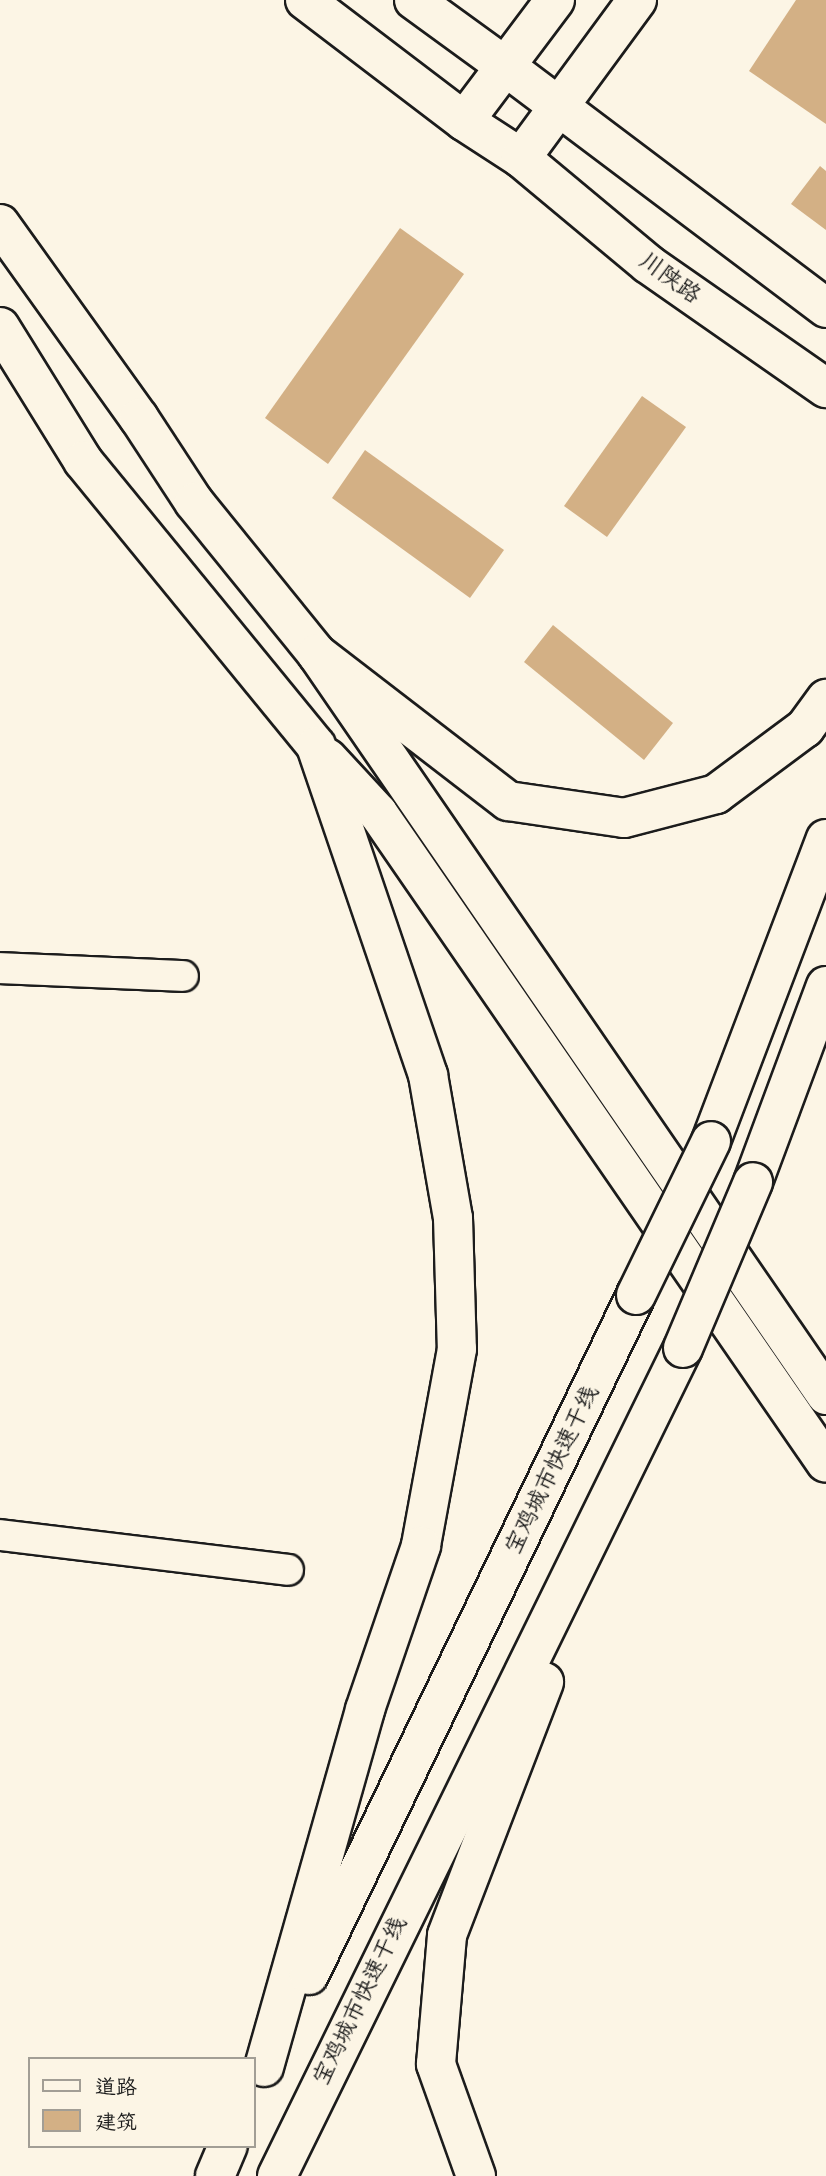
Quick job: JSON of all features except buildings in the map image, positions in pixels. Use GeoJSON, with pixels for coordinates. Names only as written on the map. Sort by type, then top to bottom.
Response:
{"type":"FeatureCollection","features":[{"type":"Feature","properties":{"kind":"main road","name":"川陕路"},"geometry":{"type":"LineString","coordinates":[[305,0],[464,121],[521,158],[648,264],[826,388]]}},
{"type":"Feature","properties":{"kind":"main road"},"geometry":{"type":"LineString","coordinates":[[414,0],[826,308]]}},
{"type":"Feature","properties":{"kind":"main road"},"geometry":{"type":"LineString","coordinates":[[464,121],[555,0]]}},
{"type":"Feature","properties":{"kind":"main road"},"geometry":{"type":"LineString","coordinates":[[521,158],[637,0]]}},
{"type":"Feature","properties":{"kind":"main road"},"geometry":{"type":"LineString","coordinates":[[0,224],[139,418],[194,502],[317,654],[826,1395]]}},
{"type":"Feature","properties":{"kind":"main road"},"geometry":{"type":"LineString","coordinates":[[0,327],[83,461],[316,746],[378,813],[826,1463]]}},
{"type":"Feature","properties":{"kind":"main road"},"geometry":{"type":"LineString","coordinates":[[317,654],[508,801],[624,818],[716,794],[805,728],[826,699]]}},
{"type":"Feature","properties":{"kind":"main road"},"geometry":{"type":"LineString","coordinates":[[259,2079],[365,1710],[421,1546],[457,1349],[453,1218],[428,1075],[316,746]]}},
{"type":"Feature","properties":{"kind":"main road","name":"宝鸡城市快速干线"},"geometry":{"type":"LineString","coordinates":[[259,2079],[710,1141],[826,839]]}},
{"type":"Feature","properties":{"kind":"main road","name":"宝鸡城市快速干线"},"geometry":{"type":"LineString","coordinates":[[277,2176],[683,1348],[754,1182],[826,986]]}},
{"type":"Feature","properties":{"kind":"main road"},"geometry":{"type":"LineString","coordinates":[[476,2176],[436,2064],[447,1935],[496,1796],[683,1348]]}},
{"type":"Feature","properties":{"kind":"main road"},"geometry":{"type":"LineString","coordinates":[[215,2176],[227,2148]]}},
{"type":"Feature","properties":{"kind":"street"},"geometry":{"type":"LineString","coordinates":[[0,968],[183,976]]}},
{"type":"Feature","properties":{"kind":"street"},"geometry":{"type":"LineString","coordinates":[[0,1535],[288,1570]]}}]}
